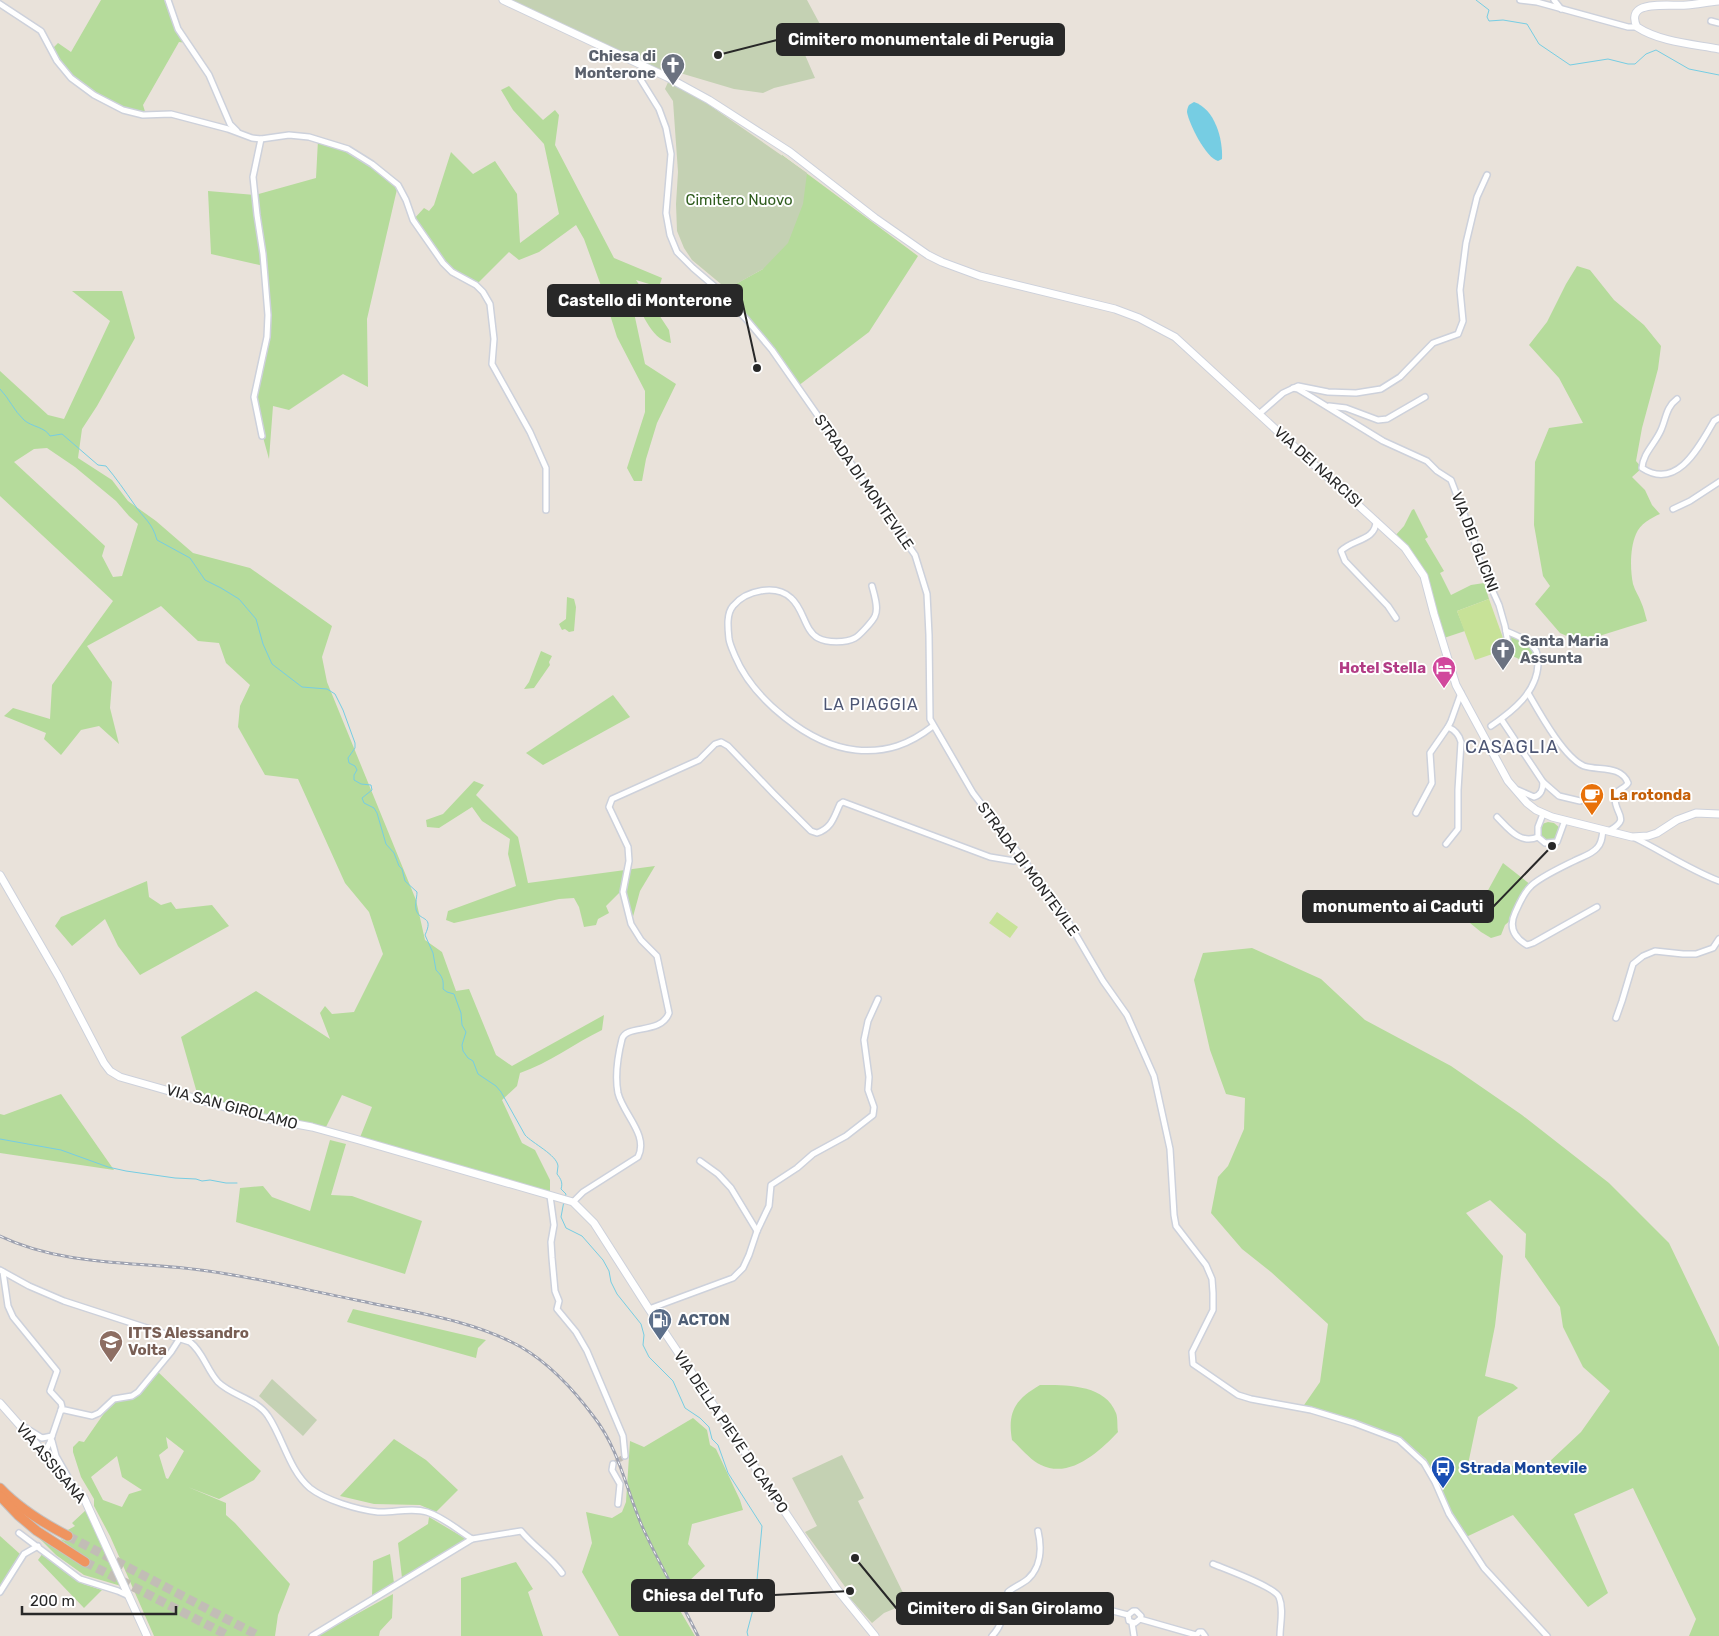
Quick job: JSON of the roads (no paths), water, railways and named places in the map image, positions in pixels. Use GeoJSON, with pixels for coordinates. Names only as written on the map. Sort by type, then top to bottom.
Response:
{"type":"FeatureCollection","features":[{"type":"Feature","properties":{"kind":"highway"},"geometry":{"type":"LineString","coordinates":[[0,1488],[34,1516],[68,1536]]}},
{"type":"Feature","properties":{"kind":"highway"},"geometry":{"type":"LineString","coordinates":[[0,1496],[36,1531],[85,1562]]}},
{"type":"Feature","properties":{"kind":"street"},"geometry":{"type":"LineString","coordinates":[[168,0],[178,29],[209,75],[230,124],[239,133]]}},
{"type":"Feature","properties":{"kind":"street","name":"VIA DEI NARCISI"},"geometry":{"type":"LineString","coordinates":[[503,0],[643,65],[710,100],[790,152],[875,218],[928,255],[980,276],[1115,308],[1157,326],[1175,337],[1404,548],[1424,576],[1444,648],[1461,693],[1513,787],[1527,804],[1543,814],[1632,837],[1648,836],[1683,817],[1696,814],[1719,814]]}},
{"type":"Feature","properties":{"kind":"street"},"geometry":{"type":"LineString","coordinates":[[1520,0],[1537,2],[1628,27],[1637,27],[1660,37],[1719,49]]}},
{"type":"Feature","properties":{"kind":"street"},"geometry":{"type":"LineString","coordinates":[[1554,0],[1561,10]]}},
{"type":"Feature","properties":{"kind":"street"},"geometry":{"type":"LineString","coordinates":[[1637,27],[1634,20],[1635,14],[1640,9],[1719,1]]}},
{"type":"Feature","properties":{"kind":"street"},"geometry":{"type":"LineString","coordinates":[[0,4],[41,31],[57,61],[71,78],[94,95],[123,110],[143,115],[171,114],[252,138],[261,139],[289,135],[309,138],[348,150],[372,164],[398,185],[413,220],[443,263],[452,272],[476,285],[490,304],[494,339],[492,364],[530,432],[546,468],[546,510]]}},
{"type":"Feature","properties":{"kind":"street"},"geometry":{"type":"LineString","coordinates":[[1711,21],[1719,23]]}},
{"type":"Feature","properties":{"kind":"street","name":"STRADA DI MONTEVILE"},"geometry":{"type":"LineString","coordinates":[[643,65],[640,74],[641,80],[659,109],[666,128],[671,154],[666,213],[670,235],[678,252],[721,292],[772,350],[915,555],[927,594],[930,719],[933,726],[973,793],[1062,910],[1103,981],[1127,1014],[1154,1076],[1170,1149],[1176,1226],[1206,1265],[1212,1279],[1213,1310],[1192,1352],[1192,1364],[1244,1397],[1311,1410],[1354,1423],[1399,1440],[1424,1463],[1435,1482],[1449,1514],[1484,1568],[1547,1636]]}},
{"type":"Feature","properties":{"kind":"street"},"geometry":{"type":"LineString","coordinates":[[261,139],[253,177],[263,254],[268,315],[267,337],[254,397],[262,436]]}},
{"type":"Feature","properties":{"kind":"street"},"geometry":{"type":"LineString","coordinates":[[1259,414],[1283,393],[1298,386],[1328,392],[1356,393],[1381,389],[1400,377],[1433,342],[1458,334],[1463,321],[1460,290],[1466,243],[1478,197],[1487,175]]}},
{"type":"Feature","properties":{"kind":"street","name":"VIA DEI GLICINI"},"geometry":{"type":"LineString","coordinates":[[1293,388],[1298,389],[1383,441],[1427,461],[1450,480],[1474,540],[1480,563],[1495,594],[1506,631],[1509,649],[1506,658]]}},
{"type":"Feature","properties":{"kind":"street","name":"VIA DEI GLICINI"},"geometry":{"type":"LineString","coordinates":[[1326,406],[1346,408],[1378,420],[1387,419],[1425,397]]}},
{"type":"Feature","properties":{"kind":"street"},"geometry":{"type":"LineString","coordinates":[[1677,399],[1671,404],[1661,430],[1642,459],[1642,468],[1650,473],[1668,474],[1678,470],[1694,452],[1714,421],[1719,418]]}},
{"type":"Feature","properties":{"kind":"street"},"geometry":{"type":"LineString","coordinates":[[1674,509],[1690,502],[1719,482]]}},
{"type":"Feature","properties":{"kind":"street"},"geometry":{"type":"LineString","coordinates":[[1376,521],[1376,528],[1373,534],[1346,545],[1341,551],[1345,560],[1388,606],[1396,618]]}},
{"type":"Feature","properties":{"kind":"street"},"geometry":{"type":"LineString","coordinates":[[872,586],[876,606],[875,616],[855,638],[846,641],[829,642],[820,640],[811,634],[797,605],[790,597],[778,591],[761,591],[746,596],[733,606],[728,619],[729,641],[741,670],[757,692],[772,708],[808,733],[830,743],[856,750],[889,749],[916,739],[933,726]]}},
{"type":"Feature","properties":{"kind":"street"},"geometry":{"type":"LineString","coordinates":[[1491,726],[1528,693],[1535,682],[1538,670],[1536,651],[1530,643],[1506,631]]}},
{"type":"Feature","properties":{"kind":"street"},"geometry":{"type":"LineString","coordinates":[[1416,813],[1432,783],[1430,753],[1448,727],[1461,693]]}},
{"type":"Feature","properties":{"kind":"street"},"geometry":{"type":"LineString","coordinates":[[1528,693],[1554,734],[1575,760],[1583,765],[1617,772],[1626,777],[1628,783],[1625,788],[1617,792],[1615,797],[1621,821],[1617,826],[1606,831],[1598,847],[1591,853],[1531,885],[1513,918],[1512,927],[1514,934],[1527,945],[1597,907]]}},
{"type":"Feature","properties":{"kind":"street"},"geometry":{"type":"LineString","coordinates":[[1501,719],[1543,782],[1559,796],[1580,801]]}},
{"type":"Feature","properties":{"kind":"street"},"geometry":{"type":"LineString","coordinates":[[1446,844],[1458,829],[1458,790],[1462,742],[1454,730],[1448,727]]}},
{"type":"Feature","properties":{"kind":"street"},"geometry":{"type":"LineString","coordinates":[[573,1202],[582,1192],[638,1157],[641,1150],[640,1138],[618,1094],[617,1078],[622,1037],[628,1032],[657,1026],[664,1022],[669,1013],[656,956],[641,940],[631,924],[623,892],[629,861],[628,847],[609,807],[612,799],[699,760],[715,744],[721,742],[728,746],[811,830],[817,833],[825,831],[832,824],[840,804],[843,802],[990,857],[1014,861],[1020,856]]}},
{"type":"Feature","properties":{"kind":"street"},"geometry":{"type":"LineString","coordinates":[[1513,787],[1534,798],[1543,789],[1543,782]]}},
{"type":"Feature","properties":{"kind":"street"},"geometry":{"type":"LineString","coordinates":[[1543,814],[1538,827],[1538,837],[1545,843],[1557,842],[1565,820]]}},
{"type":"Feature","properties":{"kind":"street"},"geometry":{"type":"LineString","coordinates":[[1497,817],[1522,839],[1531,840],[1538,837]]}},
{"type":"Feature","properties":{"kind":"street"},"geometry":{"type":"LineString","coordinates":[[1632,837],[1653,846],[1682,865],[1719,881]]}},
{"type":"Feature","properties":{"kind":"street","name":"VIA SAN GIROLAMO"},"geometry":{"type":"LineString","coordinates":[[0,875],[59,977],[104,1063],[110,1071],[120,1077],[264,1118],[312,1127],[573,1202]]}},
{"type":"Feature","properties":{"kind":"street"},"geometry":{"type":"LineString","coordinates":[[1616,1018],[1633,964],[1643,956],[1654,951],[1696,954],[1713,948],[1719,939]]}},
{"type":"Feature","properties":{"kind":"street"},"geometry":{"type":"LineString","coordinates":[[649,1309],[733,1278],[743,1268],[750,1256],[769,1206],[771,1185],[814,1154],[846,1136],[873,1115],[874,1107],[868,1090],[869,1077],[864,1040],[868,1021],[878,999]]}},
{"type":"Feature","properties":{"kind":"street"},"geometry":{"type":"LineString","coordinates":[[700,1161],[718,1174],[731,1188],[758,1231]]}},
{"type":"Feature","properties":{"kind":"street"},"geometry":{"type":"LineString","coordinates":[[553,1196],[554,1225],[551,1242],[554,1291],[559,1301],[557,1309],[576,1332],[587,1351],[623,1436],[625,1456]]}},
{"type":"Feature","properties":{"kind":"street","name":"VIA DELLA PIEVE DI CAMPO"},"geometry":{"type":"LineString","coordinates":[[573,1202],[594,1223],[649,1309],[836,1588],[875,1636]]}},
{"type":"Feature","properties":{"kind":"street"},"geometry":{"type":"LineString","coordinates":[[2,1271],[29,1286],[64,1300],[190,1342],[197,1347],[219,1382],[259,1407],[268,1416],[296,1470],[310,1488],[329,1498],[356,1508],[378,1512],[427,1512],[437,1516],[472,1540]]}},
{"type":"Feature","properties":{"kind":"street"},"geometry":{"type":"LineString","coordinates":[[2,1271],[6,1283],[8,1306],[13,1317],[57,1371],[50,1391],[61,1402],[61,1410],[49,1445],[41,1449]]}},
{"type":"Feature","properties":{"kind":"street"},"geometry":{"type":"LineString","coordinates":[[61,1410],[92,1416],[114,1399],[132,1396],[171,1352],[180,1338]]}},
{"type":"Feature","properties":{"kind":"street","name":"VIA ASSISANA"},"geometry":{"type":"LineString","coordinates":[[0,1403],[70,1481],[88,1505],[147,1636]]}},
{"type":"Feature","properties":{"kind":"street"},"geometry":{"type":"LineString","coordinates":[[12,1417],[36,1436],[42,1438],[52,1436]]}},
{"type":"Feature","properties":{"kind":"street"},"geometry":{"type":"LineString","coordinates":[[52,1436],[52,1446],[70,1481]]}},
{"type":"Feature","properties":{"kind":"street"},"geometry":{"type":"LineString","coordinates":[[613,1464],[612,1470],[620,1484],[618,1504]]}},
{"type":"Feature","properties":{"kind":"street"},"geometry":{"type":"LineString","coordinates":[[992,1636],[998,1629],[1002,1619],[1008,1592],[1027,1579],[1034,1571],[1040,1557],[1041,1543],[1038,1531]]}},
{"type":"Feature","properties":{"kind":"street"},"geometry":{"type":"LineString","coordinates":[[19,1532],[80,1578],[118,1591],[129,1597]]}},
{"type":"Feature","properties":{"kind":"street"},"geometry":{"type":"LineString","coordinates":[[312,1636],[472,1540],[521,1532],[541,1552],[554,1561],[562,1572]]}},
{"type":"Feature","properties":{"kind":"street"},"geometry":{"type":"LineString","coordinates":[[0,1592],[24,1554],[38,1546]]}},
{"type":"Feature","properties":{"kind":"street"},"geometry":{"type":"LineString","coordinates":[[1213,1564],[1270,1588],[1278,1595],[1281,1608],[1280,1636]]}},
{"type":"Feature","properties":{"kind":"street"},"geometry":{"type":"LineString","coordinates":[[1094,1606],[1128,1615]]}},
{"type":"Feature","properties":{"kind":"street"},"geometry":{"type":"LineString","coordinates":[[1128,1615],[1136,1611],[1141,1616],[1140,1619]]}},
{"type":"Feature","properties":{"kind":"street"},"geometry":{"type":"LineString","coordinates":[[1128,1615],[1129,1621],[1132,1623],[1134,1636]]}},
{"type":"Feature","properties":{"kind":"street"},"geometry":{"type":"LineString","coordinates":[[1132,1623],[1136,1623],[1140,1619]]}},
{"type":"Feature","properties":{"kind":"street"},"geometry":{"type":"LineString","coordinates":[[1140,1619],[1196,1636],[1202,1632],[1205,1636]]}},
{"type":"Feature","properties":{"kind":"water"},"geometry":{"type":"Polygon","coordinates":[[[1194,102],[1207,111],[1216,126],[1222,151],[1222,159],[1218,161],[1213,159],[1203,147],[1188,117],[1187,110],[1189,105],[1194,102]]]}},
{"type":"Feature","properties":{"kind":"waterway"},"geometry":{"type":"LineString","coordinates":[[1476,0],[1489,10],[1487,17],[1489,21],[1503,20],[1527,24],[1539,44],[1570,65],[1608,59],[1635,64],[1646,54],[1656,50],[1689,69],[1719,75]]}},
{"type":"Feature","properties":{"kind":"waterway"},"geometry":{"type":"LineString","coordinates":[[0,389],[24,420],[45,431],[50,436],[62,434],[98,465],[106,466],[150,525],[157,540],[190,558],[205,580],[239,599],[256,619],[263,644],[272,664],[302,687],[327,689],[335,694],[355,743],[355,748],[348,758],[349,763],[355,766],[357,770],[354,780],[361,784],[371,785],[372,790],[362,798],[364,803],[374,808],[377,813],[386,844],[394,853],[402,869],[405,881],[417,892],[416,910],[427,922],[425,935],[433,953],[436,970],[442,978],[443,989],[454,994],[461,1013],[462,1025],[466,1032],[462,1045],[463,1051],[473,1061],[478,1074],[496,1086],[501,1092],[525,1135],[549,1153],[557,1162],[557,1174],[561,1181],[561,1189],[566,1194],[565,1198]]}},
{"type":"Feature","properties":{"kind":"waterway"},"geometry":{"type":"LineString","coordinates":[[0,1139],[61,1150],[108,1167],[126,1171],[202,1181],[237,1183]]}},
{"type":"Feature","properties":{"kind":"waterway"},"geometry":{"type":"LineString","coordinates":[[564,1201],[561,1217],[566,1228],[582,1236],[603,1260],[617,1294],[641,1324],[644,1335],[643,1345],[649,1357],[673,1381],[685,1408],[709,1427],[712,1439],[718,1445],[728,1473],[762,1526],[755,1602],[747,1632],[748,1636]]}},
{"type":"Feature","properties":{"kind":"tunnel"},"geometry":{"type":"LineString","coordinates":[[613,1464],[625,1456]]}},
{"type":"Feature","properties":{"kind":"tunnel"},"geometry":{"type":"LineString","coordinates":[[68,1536],[259,1636]]}},
{"type":"Feature","properties":{"kind":"tunnel"},"geometry":{"type":"LineString","coordinates":[[85,1562],[229,1636]]}},
{"type":"Feature","properties":{"kind":"railway"},"geometry":{"type":"LineString","coordinates":[[0,1236],[25,1246],[76,1258],[227,1274],[419,1313],[461,1323],[502,1337],[521,1347],[542,1361],[561,1378],[603,1429],[616,1456],[642,1526],[698,1636]]}},
{"type":"Feature","properties":{"kind":"place","name":"Cimitero monumentale di Perugia"},"geometry":{"type":"Point","coordinates":[718,55]}},
{"type":"Feature","properties":{"kind":"place","name":"Chiesa di Monterone"},"geometry":{"type":"Point","coordinates":[673,86]}},
{"type":"Feature","properties":{"kind":"place","name":"Castello di Monterone"},"geometry":{"type":"Point","coordinates":[757,368]}},
{"type":"Feature","properties":{"kind":"place","name":"Santa Maria Assunta"},"geometry":{"type":"Point","coordinates":[1503,671]}},
{"type":"Feature","properties":{"kind":"place","name":"Hotel Stella"},"geometry":{"type":"Point","coordinates":[1444,689]}},
{"type":"Feature","properties":{"kind":"place","name":"La rotonda"},"geometry":{"type":"Point","coordinates":[1592,816]}},
{"type":"Feature","properties":{"kind":"place","name":"monumento ai Caduti"},"geometry":{"type":"Point","coordinates":[1552,846]}},
{"type":"Feature","properties":{"kind":"place","name":"ACTON"},"geometry":{"type":"Point","coordinates":[660,1341]}},
{"type":"Feature","properties":{"kind":"place","name":"ITTS Alessandro Volta"},"geometry":{"type":"Point","coordinates":[111,1363]}},
{"type":"Feature","properties":{"kind":"place","name":"Strada Montevile"},"geometry":{"type":"Point","coordinates":[1443,1489]}},
{"type":"Feature","properties":{"kind":"place","name":"Cimitero di San Girolamo"},"geometry":{"type":"Point","coordinates":[855,1558]}},
{"type":"Feature","properties":{"kind":"place","name":"Chiesa del Tufo"},"geometry":{"type":"Point","coordinates":[850,1591]}},
{"type":"Feature","properties":{"kind":"district","name":"LA PIAGGIA"},"geometry":{"type":"Point","coordinates":[871,704]}},
{"type":"Feature","properties":{"kind":"district","name":"CASAGLIA"},"geometry":{"type":"Point","coordinates":[1512,747]}},
{"type":"Feature","properties":{"kind":"park label","name":"Cimitero Nuovo"},"geometry":{"type":"Point","coordinates":[739,200]}}]}
